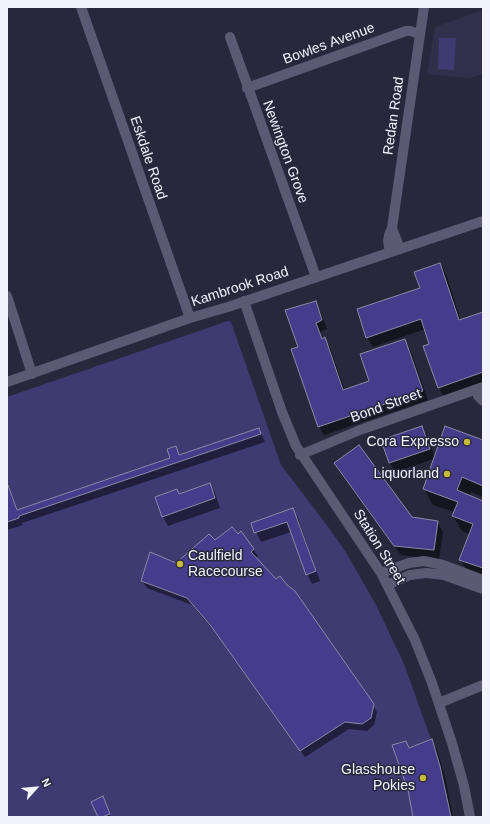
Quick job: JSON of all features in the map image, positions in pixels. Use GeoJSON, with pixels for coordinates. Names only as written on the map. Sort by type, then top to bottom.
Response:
{"type":"FeatureCollection","features":[{"type":"Feature","properties":{"kind":"street","name":"Eskdale Road"},"geometry":{"type":"LineString","coordinates":[[81,7],[190,318]]}},
{"type":"Feature","properties":{"kind":"street","name":"Redan Road"},"geometry":{"type":"LineString","coordinates":[[395,251],[388,241],[392,228],[424,7]]}},
{"type":"Feature","properties":{"kind":"street","name":"Bowles Avenue"},"geometry":{"type":"LineString","coordinates":[[247,88],[406,31],[420,34]]}},
{"type":"Feature","properties":{"kind":"street","name":"Newington Grove"},"geometry":{"type":"LineString","coordinates":[[230,37],[247,88],[316,277]]}},
{"type":"Feature","properties":{"kind":"street","name":"Kambrook Road"},"geometry":{"type":"LineString","coordinates":[[7,382],[190,318],[483,221]]}},
{"type":"Feature","properties":{"kind":"street"},"geometry":{"type":"LineString","coordinates":[[7,296],[32,374]]}},
{"type":"Feature","properties":{"kind":"street","name":"Station Street"},"geometry":{"type":"LineString","coordinates":[[244,301],[284,419],[300,455],[351,527],[381,573],[415,640],[439,703],[457,758],[470,817]]}},
{"type":"Feature","properties":{"kind":"street"},"geometry":{"type":"LineString","coordinates":[[482,388],[479,391],[478,396],[483,401]]}},
{"type":"Feature","properties":{"kind":"street","name":"Bond Street"},"geometry":{"type":"LineString","coordinates":[[300,455],[360,430],[482,388]]}},
{"type":"Feature","properties":{"kind":"street"},"geometry":{"type":"LineString","coordinates":[[381,573],[409,563],[424,561],[443,565],[483,580]]}},
{"type":"Feature","properties":{"kind":"street"},"geometry":{"type":"LineString","coordinates":[[387,585],[410,575],[436,574],[451,577],[483,589]]}},
{"type":"Feature","properties":{"kind":"street"},"geometry":{"type":"LineString","coordinates":[[439,703],[483,685]]}},
{"type":"Feature","properties":{"kind":"shaded area"},"geometry":{"type":"Polygon","coordinates":[[[483,10],[483,74],[469,78],[427,74],[435,27],[483,10]]]}},
{"type":"Feature","properties":{"kind":"shaded area"},"geometry":{"type":"Polygon","coordinates":[[[439,38],[456,38],[454,70],[438,69],[439,38]]]}},
{"type":"Feature","properties":{"kind":"shaded area","name":"Caulfield Racecourse"},"geometry":{"type":"Polygon","coordinates":[[[228,321],[231,322],[281,465],[347,554],[376,605],[404,664],[432,742],[451,817],[7,817],[7,397],[228,321]]]}},
{"type":"Feature","properties":{"kind":"building"},"geometry":{"type":"Polygon","coordinates":[[[440,263],[459,320],[483,312],[483,372],[438,388],[423,346],[429,344],[421,319],[366,338],[357,309],[420,288],[414,272],[440,263]]]}},
{"type":"Feature","properties":{"kind":"building"},"geometry":{"type":"Polygon","coordinates":[[[316,301],[322,320],[316,323],[322,339],[325,337],[343,390],[369,381],[360,354],[405,339],[423,391],[318,427],[291,349],[298,347],[285,310],[316,301]]]}},
{"type":"Feature","properties":{"kind":"building"},"geometry":{"type":"Polygon","coordinates":[[[422,426],[430,449],[389,463],[381,440],[422,426]]]}},
{"type":"Feature","properties":{"kind":"building"},"geometry":{"type":"Polygon","coordinates":[[[445,426],[483,440],[483,486],[462,477],[457,490],[483,501],[483,568],[459,560],[473,524],[452,516],[458,502],[423,489],[445,426]]]}},
{"type":"Feature","properties":{"kind":"building"},"geometry":{"type":"Polygon","coordinates":[[[259,428],[261,434],[19,516],[19,518],[7,522],[8,485],[17,510],[170,458],[167,449],[176,446],[179,455],[259,428]]]}},
{"type":"Feature","properties":{"kind":"building"},"geometry":{"type":"Polygon","coordinates":[[[359,445],[412,517],[438,521],[434,550],[394,546],[334,463],[359,445]]]}},
{"type":"Feature","properties":{"kind":"building"},"geometry":{"type":"Polygon","coordinates":[[[210,483],[215,498],[162,517],[155,497],[177,489],[179,494],[210,483]]]}},
{"type":"Feature","properties":{"kind":"building"},"geometry":{"type":"Polygon","coordinates":[[[293,508],[316,571],[306,575],[287,522],[254,533],[251,523],[293,508]]]}},
{"type":"Feature","properties":{"kind":"building"},"geometry":{"type":"Polygon","coordinates":[[[232,527],[238,534],[241,531],[254,549],[251,552],[276,579],[280,576],[287,585],[295,591],[374,704],[371,718],[362,724],[345,722],[300,751],[211,626],[187,598],[141,581],[150,552],[176,563],[209,534],[215,540],[232,527]]]}},
{"type":"Feature","properties":{"kind":"building","name":"Glasshouse Pokies"},"geometry":{"type":"Polygon","coordinates":[[[432,739],[440,766],[451,817],[413,817],[408,790],[392,745],[406,741],[409,748],[432,739]]]}},
{"type":"Feature","properties":{"kind":"building"},"geometry":{"type":"Polygon","coordinates":[[[103,796],[110,814],[98,817],[91,802],[103,796]]]}},
{"type":"Feature","properties":{"kind":"place","name":"Cora Expresso"},"geometry":{"type":"Point","coordinates":[467,442]}},
{"type":"Feature","properties":{"kind":"place","name":"Liquorland"},"geometry":{"type":"Point","coordinates":[447,474]}},
{"type":"Feature","properties":{"kind":"place","name":"Caulfield Racecourse"},"geometry":{"type":"Point","coordinates":[180,564]}},
{"type":"Feature","properties":{"kind":"place","name":"Glasshouse Pokies"},"geometry":{"type":"Point","coordinates":[423,778]}}]}
